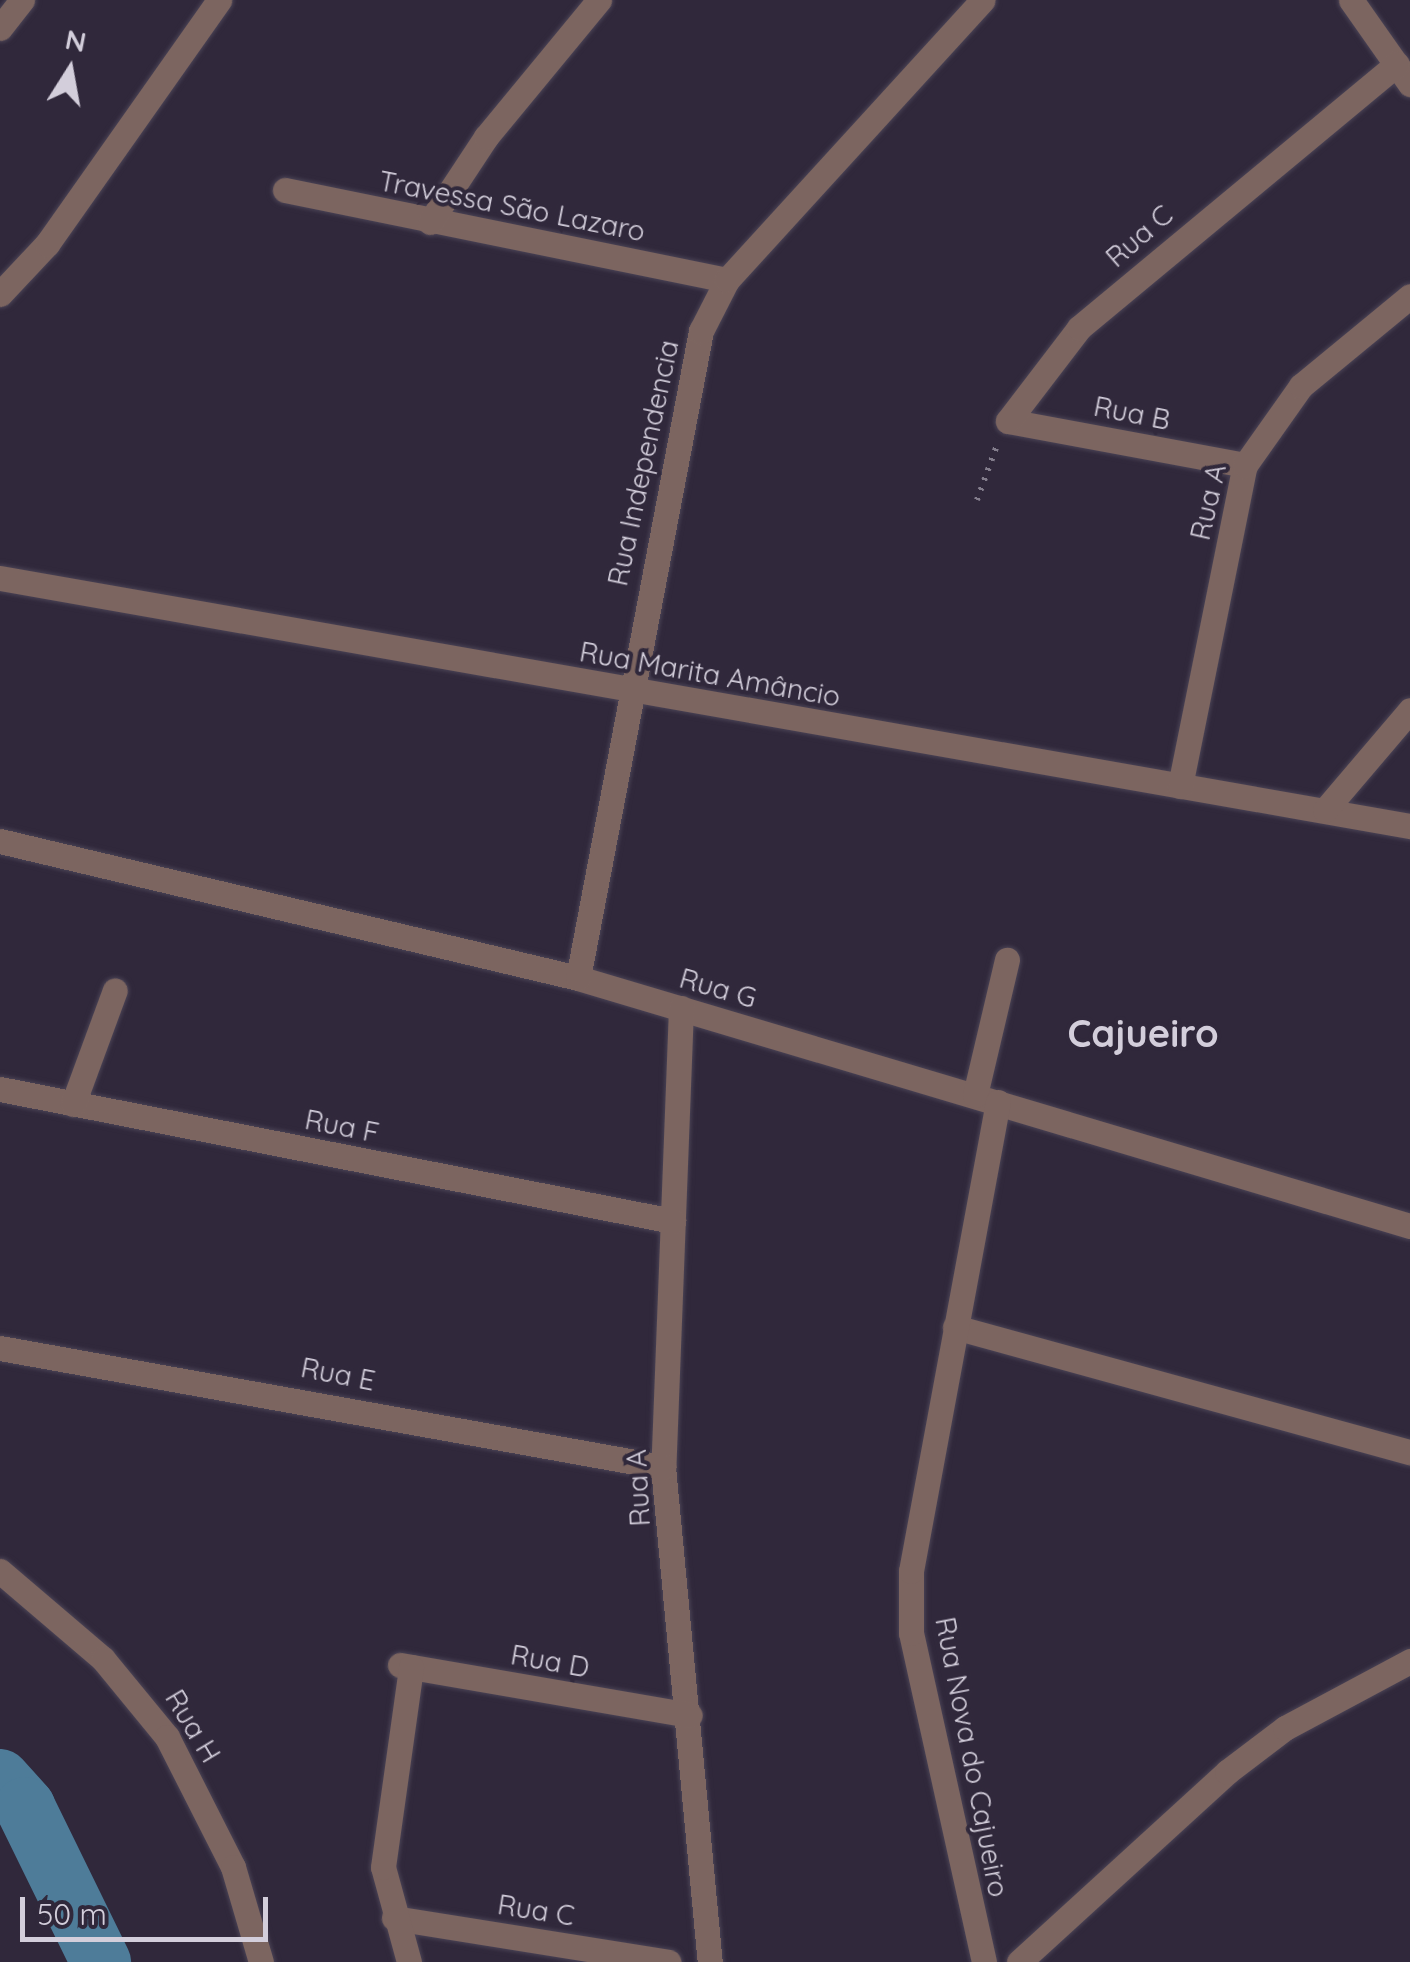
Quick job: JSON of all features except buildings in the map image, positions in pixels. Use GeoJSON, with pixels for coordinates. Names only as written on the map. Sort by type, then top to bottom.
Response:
{"type":"FeatureCollection","features":[{"type":"Feature","properties":{"kind":"street"},"geometry":{"type":"LineString","coordinates":[[0,28],[22,0]]}},
{"type":"Feature","properties":{"kind":"street"},"geometry":{"type":"LineString","coordinates":[[0,294],[46,244],[219,0]]}},
{"type":"Feature","properties":{"kind":"street"},"geometry":{"type":"LineString","coordinates":[[430,222],[486,137],[599,0]]}},
{"type":"Feature","properties":{"kind":"street","name":"Rua Independencia"},"geometry":{"type":"LineString","coordinates":[[578,978],[628,690],[688,382],[728,280],[982,0]]}},
{"type":"Feature","properties":{"kind":"street"},"geometry":{"type":"LineString","coordinates":[[1351,0],[1403,74]]}},
{"type":"Feature","properties":{"kind":"street","name":"Rua C"},"geometry":{"type":"LineString","coordinates":[[1008,421],[1080,328],[1403,74]]}},
{"type":"Feature","properties":{"kind":"street","name":"Travessa São Lazaro"},"geometry":{"type":"LineString","coordinates":[[285,190],[728,280]]}},
{"type":"Feature","properties":{"kind":"street","name":"Rua A"},"geometry":{"type":"LineString","coordinates":[[1180,786],[1245,465],[1301,386],[1410,296]]}},
{"type":"Feature","properties":{"kind":"street","name":"Rua B"},"geometry":{"type":"LineString","coordinates":[[1008,421],[1245,465]]}},
{"type":"Feature","properties":{"kind":"street","name":"Rua Marita Amâncio"},"geometry":{"type":"LineString","coordinates":[[0,578],[1410,826]]}},
{"type":"Feature","properties":{"kind":"street"},"geometry":{"type":"LineString","coordinates":[[1325,810],[1410,710]]}},
{"type":"Feature","properties":{"kind":"street","name":"Rua G"},"geometry":{"type":"LineString","coordinates":[[0,841],[578,978],[1410,1226]]}},
{"type":"Feature","properties":{"kind":"street","name":"Rua Nova do Cajueiro"},"geometry":{"type":"LineString","coordinates":[[984,1962],[912,1633],[911,1571],[954,1327],[1007,960]]}},
{"type":"Feature","properties":{"kind":"street"},"geometry":{"type":"LineString","coordinates":[[72,1104],[115,990]]}},
{"type":"Feature","properties":{"kind":"street","name":"Rua A"},"geometry":{"type":"LineString","coordinates":[[681,1008],[663,1467],[690,1716],[710,1962]]}},
{"type":"Feature","properties":{"kind":"street","name":"Rua F"},"geometry":{"type":"LineString","coordinates":[[0,1089],[672,1221]]}},
{"type":"Feature","properties":{"kind":"street"},"geometry":{"type":"LineString","coordinates":[[954,1327],[1408,1454]]}},
{"type":"Feature","properties":{"kind":"street","name":"Rua E"},"geometry":{"type":"LineString","coordinates":[[0,1348],[663,1467]]}},
{"type":"Feature","properties":{"kind":"street","name":"Rua H"},"geometry":{"type":"LineString","coordinates":[[0,1572],[103,1658],[167,1736],[232,1867],[262,1962]]}},
{"type":"Feature","properties":{"kind":"street"},"geometry":{"type":"LineString","coordinates":[[1019,1962],[1227,1772],[1285,1728],[1410,1661]]}},
{"type":"Feature","properties":{"kind":"street","name":"Rua D"},"geometry":{"type":"LineString","coordinates":[[394,1918],[383,1857],[406,1666],[690,1716]]}},
{"type":"Feature","properties":{"kind":"street"},"geometry":{"type":"LineString","coordinates":[[394,1918],[409,1962]]}},
{"type":"Feature","properties":{"kind":"street","name":"Rua C"},"geometry":{"type":"LineString","coordinates":[[394,1918],[668,1962]]}},
{"type":"Feature","properties":{"kind":"path"},"geometry":{"type":"LineString","coordinates":[[977,500],[1008,421]]}},
{"type":"Feature","properties":{"kind":"waterway"},"geometry":{"type":"LineString","coordinates":[[0,1779],[25,1807],[101,1962]]}},
{"type":"Feature","properties":{"kind":"district","name":"Cajueiro"},"geometry":{"type":"Point","coordinates":[1143,1034]}}]}
